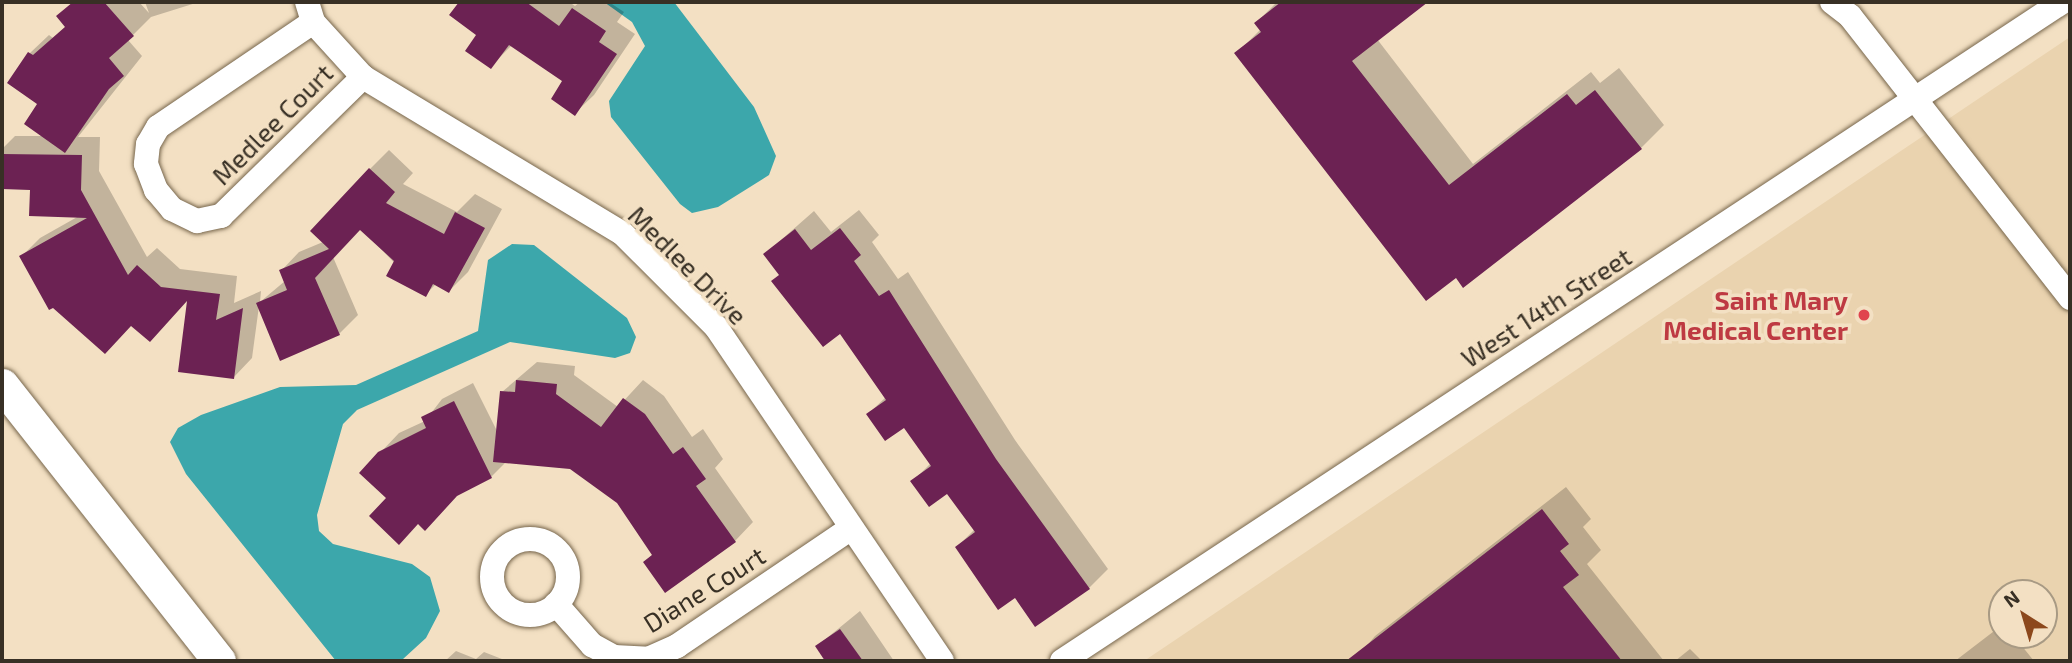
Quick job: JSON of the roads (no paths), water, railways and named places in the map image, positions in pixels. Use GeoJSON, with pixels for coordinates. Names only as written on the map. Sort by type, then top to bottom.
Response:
{"type":"FeatureCollection","features":[{"type":"Feature","properties":{"kind":"street"},"geometry":{"type":"LineString","coordinates":[[1832,2],[1850,16],[1914,102],[2070,298]]}},
{"type":"Feature","properties":{"kind":"street","name":"West 14th Street"},"geometry":{"type":"LineString","coordinates":[[1062,661],[2063,2]]}},
{"type":"Feature","properties":{"kind":"street","name":"Medlee Drive"},"geometry":{"type":"LineString","coordinates":[[310,12],[363,77],[622,233],[716,327],[942,661]]}},
{"type":"Feature","properties":{"kind":"street","name":"Medlee Court"},"geometry":{"type":"LineString","coordinates":[[310,12],[158,127],[148,144],[146,164],[156,190],[172,209],[197,221],[221,216],[363,77]]}},
{"type":"Feature","properties":{"kind":"street"},"geometry":{"type":"LineString","coordinates":[[2,385],[219,661]]}},
{"type":"Feature","properties":{"kind":"street","name":"Diane Court"},"geometry":{"type":"LineString","coordinates":[[556,604],[592,645],[614,657],[648,659],[677,646],[851,528]]}},
{"type":"Feature","properties":{"kind":"water"},"geometry":{"type":"Polygon","coordinates":[[[604,2],[674,2],[754,107],[776,156],[769,175],[718,207],[692,213],[680,204],[611,117],[609,101],[645,46],[632,22],[604,2]]]}},
{"type":"Feature","properties":{"kind":"water"},"geometry":{"type":"Polygon","coordinates":[[[512,244],[534,245],[627,318],[636,337],[630,353],[615,358],[510,342],[357,410],[343,424],[317,515],[319,531],[333,544],[412,564],[430,577],[440,611],[426,638],[403,659],[336,661],[186,474],[170,442],[178,428],[201,415],[280,387],[356,385],[478,331],[488,260],[512,244]]]}},
{"type":"Feature","properties":{"kind":"place","name":"Saint Mary Medical Center"},"geometry":{"type":"Point","coordinates":[1864,315]}}]}
